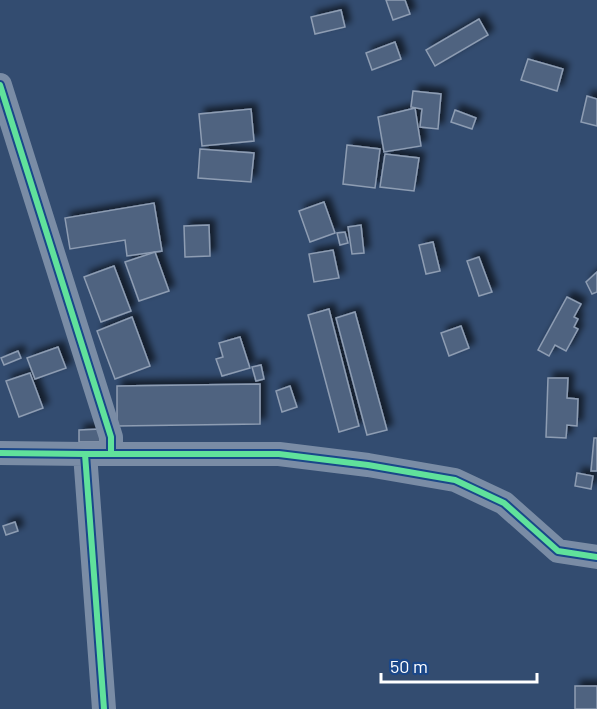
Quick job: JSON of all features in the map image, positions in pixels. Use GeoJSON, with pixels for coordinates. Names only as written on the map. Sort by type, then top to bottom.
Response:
{"type":"FeatureCollection","features":[{"type":"Feature","properties":{"kind":"street"},"geometry":{"type":"LineString","coordinates":[[0,85],[111,437],[111,454]]}},
{"type":"Feature","properties":{"kind":"street"},"geometry":{"type":"LineString","coordinates":[[0,453],[279,454],[368,465],[455,480],[504,503],[558,551],[597,557]]}},
{"type":"Feature","properties":{"kind":"street"},"geometry":{"type":"LineString","coordinates":[[85,454],[104,709]]}},
{"type":"Feature","properties":{"kind":"building"},"geometry":{"type":"Polygon","coordinates":[[[386,0],[405,0],[410,14],[393,20],[386,0]]]}},
{"type":"Feature","properties":{"kind":"building"},"geometry":{"type":"Polygon","coordinates":[[[341,10],[345,27],[315,34],[311,17],[341,10]]]}},
{"type":"Feature","properties":{"kind":"building"},"geometry":{"type":"Polygon","coordinates":[[[479,19],[488,35],[435,66],[426,50],[479,19]]]}},
{"type":"Feature","properties":{"kind":"building"},"geometry":{"type":"Polygon","coordinates":[[[395,42],[401,59],[372,70],[366,53],[395,42]]]}},
{"type":"Feature","properties":{"kind":"building"},"geometry":{"type":"Polygon","coordinates":[[[528,59],[563,69],[557,91],[521,80],[528,59]]]}},
{"type":"Feature","properties":{"kind":"building"},"geometry":{"type":"Polygon","coordinates":[[[413,91],[441,94],[438,129],[420,127],[422,109],[411,107],[413,91]]]}},
{"type":"Feature","properties":{"kind":"building"},"geometry":{"type":"Polygon","coordinates":[[[587,96],[597,99],[597,126],[581,122],[587,96]]]}},
{"type":"Feature","properties":{"kind":"building"},"geometry":{"type":"Polygon","coordinates":[[[415,108],[421,146],[384,152],[378,117],[415,108]]]}},
{"type":"Feature","properties":{"kind":"building"},"geometry":{"type":"Polygon","coordinates":[[[251,109],[254,141],[202,146],[199,114],[251,109]]]}},
{"type":"Feature","properties":{"kind":"building"},"geometry":{"type":"Polygon","coordinates":[[[455,110],[476,118],[472,129],[451,122],[455,110]]]}},
{"type":"Feature","properties":{"kind":"building"},"geometry":{"type":"Polygon","coordinates":[[[347,145],[380,149],[375,188],[343,184],[347,145]]]}},
{"type":"Feature","properties":{"kind":"building"},"geometry":{"type":"Polygon","coordinates":[[[200,149],[254,153],[251,182],[198,178],[200,149]]]}},
{"type":"Feature","properties":{"kind":"building"},"geometry":{"type":"Polygon","coordinates":[[[385,154],[419,158],[414,191],[380,187],[385,154]]]}},
{"type":"Feature","properties":{"kind":"building"},"geometry":{"type":"Polygon","coordinates":[[[324,202],[335,233],[310,242],[299,211],[324,202]]]}},
{"type":"Feature","properties":{"kind":"building"},"geometry":{"type":"Polygon","coordinates":[[[154,203],[162,251],[127,256],[125,240],[70,249],[65,218],[154,203]]]}},
{"type":"Feature","properties":{"kind":"building"},"geometry":{"type":"Polygon","coordinates":[[[209,225],[210,256],[185,257],[184,226],[209,225]]]}},
{"type":"Feature","properties":{"kind":"building"},"geometry":{"type":"Polygon","coordinates":[[[361,225],[364,253],[352,254],[348,227],[361,225]]]}},
{"type":"Feature","properties":{"kind":"building"},"geometry":{"type":"Polygon","coordinates":[[[345,232],[348,243],[340,245],[337,233],[345,232]]]}},
{"type":"Feature","properties":{"kind":"building"},"geometry":{"type":"Polygon","coordinates":[[[433,242],[440,271],[426,274],[419,245],[433,242]]]}},
{"type":"Feature","properties":{"kind":"building"},"geometry":{"type":"Polygon","coordinates":[[[333,250],[339,278],[314,282],[309,254],[333,250]]]}},
{"type":"Feature","properties":{"kind":"building"},"geometry":{"type":"Polygon","coordinates":[[[155,252],[169,291],[139,301],[125,262],[155,252]]]}},
{"type":"Feature","properties":{"kind":"building"},"geometry":{"type":"Polygon","coordinates":[[[479,257],[492,292],[479,296],[467,261],[479,257]]]}},
{"type":"Feature","properties":{"kind":"building"},"geometry":{"type":"Polygon","coordinates":[[[114,266],[131,311],[101,322],[84,277],[114,266]]]}},
{"type":"Feature","properties":{"kind":"building"},"geometry":{"type":"Polygon","coordinates":[[[597,272],[597,292],[592,294],[586,282],[597,272]]]}},
{"type":"Feature","properties":{"kind":"building"},"geometry":{"type":"Polygon","coordinates":[[[567,297],[581,304],[574,317],[578,319],[574,327],[578,329],[566,351],[555,345],[549,356],[538,350],[567,297]]]}},
{"type":"Feature","properties":{"kind":"building"},"geometry":{"type":"Polygon","coordinates":[[[329,309],[359,426],[339,432],[308,315],[329,309]]]}},
{"type":"Feature","properties":{"kind":"building"},"geometry":{"type":"Polygon","coordinates":[[[355,312],[387,430],[367,435],[336,318],[355,312]]]}},
{"type":"Feature","properties":{"kind":"building"},"geometry":{"type":"Polygon","coordinates":[[[132,317],[150,366],[115,379],[97,331],[132,317]]]}},
{"type":"Feature","properties":{"kind":"building"},"geometry":{"type":"Polygon","coordinates":[[[461,326],[469,348],[449,356],[441,333],[461,326]]]}},
{"type":"Feature","properties":{"kind":"building"},"geometry":{"type":"Polygon","coordinates":[[[240,337],[250,368],[222,376],[216,359],[223,357],[219,343],[240,337]]]}},
{"type":"Feature","properties":{"kind":"building"},"geometry":{"type":"Polygon","coordinates":[[[58,347],[66,368],[35,379],[27,358],[58,347]]]}},
{"type":"Feature","properties":{"kind":"building"},"geometry":{"type":"Polygon","coordinates":[[[18,351],[21,358],[4,365],[1,358],[18,351]]]}},
{"type":"Feature","properties":{"kind":"building"},"geometry":{"type":"Polygon","coordinates":[[[261,365],[264,379],[256,381],[252,367],[261,365]]]}},
{"type":"Feature","properties":{"kind":"building"},"geometry":{"type":"Polygon","coordinates":[[[30,373],[43,408],[19,417],[6,381],[30,373]]]}},
{"type":"Feature","properties":{"kind":"building"},"geometry":{"type":"Polygon","coordinates":[[[548,378],[568,378],[567,398],[578,399],[577,426],[567,425],[566,438],[546,437],[548,378]]]}},
{"type":"Feature","properties":{"kind":"building"},"geometry":{"type":"Polygon","coordinates":[[[260,384],[260,424],[117,426],[117,386],[260,384]]]}},
{"type":"Feature","properties":{"kind":"building"},"geometry":{"type":"Polygon","coordinates":[[[290,386],[297,407],[282,412],[276,391],[290,386]]]}},
{"type":"Feature","properties":{"kind":"building"},"geometry":{"type":"Polygon","coordinates":[[[101,429],[101,442],[79,442],[79,430],[101,429]]]}},
{"type":"Feature","properties":{"kind":"building"},"geometry":{"type":"Polygon","coordinates":[[[594,438],[597,438],[597,471],[591,471],[594,438]]]}},
{"type":"Feature","properties":{"kind":"building"},"geometry":{"type":"Polygon","coordinates":[[[577,473],[593,476],[591,489],[575,486],[577,473]]]}},
{"type":"Feature","properties":{"kind":"building"},"geometry":{"type":"Polygon","coordinates":[[[15,522],[18,531],[6,535],[3,526],[15,522]]]}},
{"type":"Feature","properties":{"kind":"building"},"geometry":{"type":"Polygon","coordinates":[[[575,686],[597,686],[597,709],[575,709],[575,686]]]}},
{"type":"Feature","properties":{"kind":"cycle path"},"geometry":{"type":"LineString","coordinates":[[0,85],[111,437],[111,454]]}},
{"type":"Feature","properties":{"kind":"cycle path"},"geometry":{"type":"LineString","coordinates":[[0,453],[85,454],[104,709]]}},
{"type":"Feature","properties":{"kind":"cycle path"},"geometry":{"type":"LineString","coordinates":[[85,454],[279,454],[368,465],[455,480],[504,503],[558,551],[597,557]]}}]}
